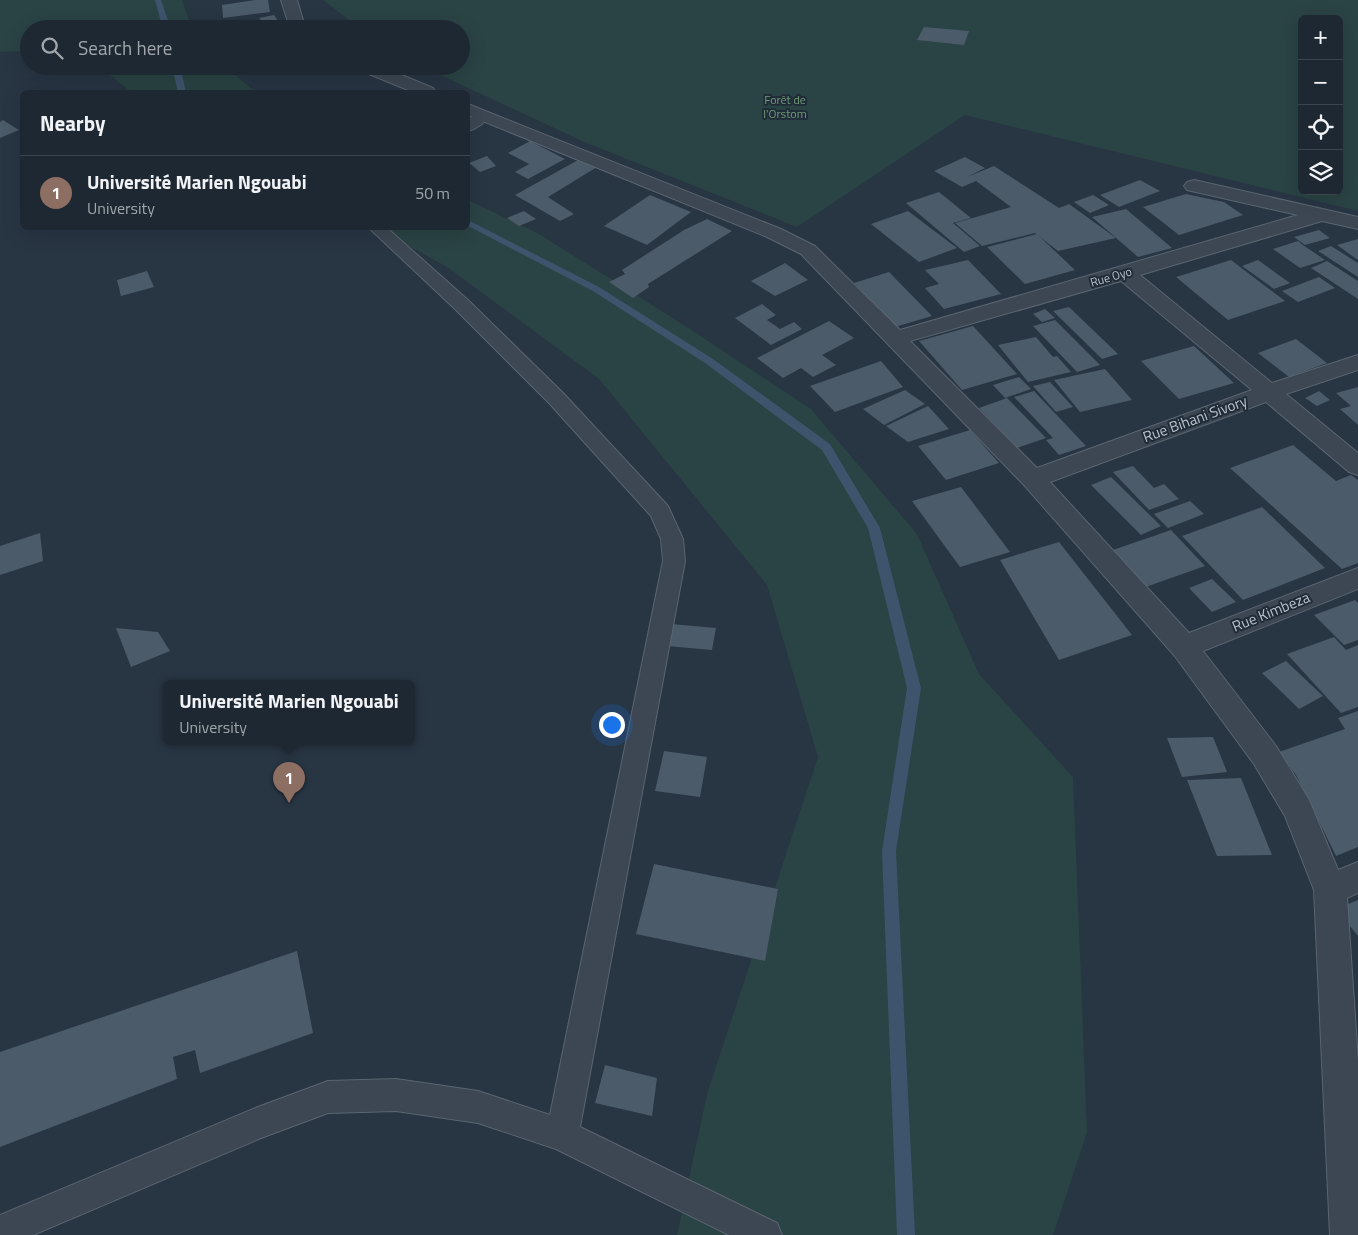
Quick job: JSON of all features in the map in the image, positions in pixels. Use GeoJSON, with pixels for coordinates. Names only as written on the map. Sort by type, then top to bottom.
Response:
{"type":"FeatureCollection","features":[{"type":"Feature","properties":{"kind":"street"},"geometry":{"type":"LineString","coordinates":[[288,0],[295,20]]}},
{"type":"Feature","properties":{"kind":"street"},"geometry":{"type":"LineString","coordinates":[[386,75],[422,90]]}},
{"type":"Feature","properties":{"kind":"street"},"geometry":{"type":"LineString","coordinates":[[473,117],[774,233],[808,250],[897,338],[1033,479],[1184,647],[1265,755],[1344,883],[1350,1235]]}},
{"type":"Feature","properties":{"kind":"street"},"geometry":{"type":"LineString","coordinates":[[1194,186],[1358,223]]}},
{"type":"Feature","properties":{"kind":"street","name":"Rue Oyo"},"geometry":{"type":"LineString","coordinates":[[897,338],[1324,214]]}},
{"type":"Feature","properties":{"kind":"street"},"geometry":{"type":"LineString","coordinates":[[1125,273],[1358,466]]}},
{"type":"Feature","properties":{"kind":"street","name":"Rue Bihani Sivory"},"geometry":{"type":"LineString","coordinates":[[1033,479],[1269,392],[1358,362]]}},
{"type":"Feature","properties":{"kind":"street","name":"Rue Kimbeza"},"geometry":{"type":"LineString","coordinates":[[1184,647],[1358,578]]}},
{"type":"Feature","properties":{"kind":"lane"},"geometry":{"type":"LineString","coordinates":[[379,230],[462,305],[556,398],[660,512],[672,539],[673,569],[562,1135]]}},
{"type":"Feature","properties":{"kind":"lane"},"geometry":{"type":"LineString","coordinates":[[0,1232],[240,1130],[328,1097],[396,1095],[478,1107],[562,1135],[765,1235]]}},
{"type":"Feature","properties":{"kind":"green space"},"geometry":{"type":"Polygon","coordinates":[[[0,0],[182,0],[189,20],[20,20],[20,51],[0,52],[0,0]]]}},
{"type":"Feature","properties":{"kind":"green space","name":"Forêt de l'Orstom"},"geometry":{"type":"Polygon","coordinates":[[[323,0],[1358,0],[1358,211],[965,115],[797,227],[582,141],[440,75],[470,75],[470,20],[349,20],[323,0]]]}},
{"type":"Feature","properties":{"kind":"green space"},"geometry":{"type":"Polygon","coordinates":[[[110,75],[235,75],[253,90],[129,90],[110,75]]]}},
{"type":"Feature","properties":{"kind":"green space"},"geometry":{"type":"Polygon","coordinates":[[[470,201],[539,234],[684,325],[811,409],[917,534],[979,674],[1073,777],[1087,1132],[1053,1235],[677,1235],[707,1094],[818,757],[767,585],[599,379],[447,267],[380,230],[470,230],[470,201]]]}},
{"type":"Feature","properties":{"kind":"building"},"geometry":{"type":"Polygon","coordinates":[[[268,0],[270,12],[223,18],[222,5],[268,0]]]}},
{"type":"Feature","properties":{"kind":"building"},"geometry":{"type":"Polygon","coordinates":[[[274,15],[277,20],[261,20],[259,18],[274,15]]]}},
{"type":"Feature","properties":{"kind":"building"},"geometry":{"type":"Polygon","coordinates":[[[924,27],[969,31],[964,45],[917,40],[924,27]]]}},
{"type":"Feature","properties":{"kind":"building"},"geometry":{"type":"Polygon","coordinates":[[[3,120],[19,130],[0,138],[0,122],[3,120]]]}},
{"type":"Feature","properties":{"kind":"building"},"geometry":{"type":"Polygon","coordinates":[[[530,141],[565,159],[528,179],[515,172],[529,164],[508,153],[530,141]]]}},
{"type":"Feature","properties":{"kind":"building"},"geometry":{"type":"Polygon","coordinates":[[[487,156],[496,166],[480,172],[470,163],[487,156]]]}},
{"type":"Feature","properties":{"kind":"building"},"geometry":{"type":"Polygon","coordinates":[[[965,157],[985,168],[967,177],[994,166],[1059,208],[1069,204],[1116,238],[1058,251],[1035,233],[982,246],[955,223],[1011,207],[976,181],[962,187],[934,171],[965,157]]]}},
{"type":"Feature","properties":{"kind":"building"},"geometry":{"type":"Polygon","coordinates":[[[580,159],[597,167],[548,197],[574,214],[560,221],[515,195],[580,159]]]}},
{"type":"Feature","properties":{"kind":"building"},"geometry":{"type":"Polygon","coordinates":[[[1140,180],[1160,191],[1119,207],[1100,195],[1140,180]]]}},
{"type":"Feature","properties":{"kind":"building"},"geometry":{"type":"Polygon","coordinates":[[[939,192],[971,218],[953,223],[980,246],[964,252],[906,203],[939,192]]]}},
{"type":"Feature","properties":{"kind":"building"},"geometry":{"type":"Polygon","coordinates":[[[1186,194],[1224,202],[1243,215],[1179,235],[1143,207],[1186,194]]]}},
{"type":"Feature","properties":{"kind":"building"},"geometry":{"type":"Polygon","coordinates":[[[650,195],[691,212],[647,245],[604,226],[650,195]]]}},
{"type":"Feature","properties":{"kind":"building"},"geometry":{"type":"Polygon","coordinates":[[[1093,195],[1109,205],[1090,213],[1074,202],[1093,195]]]}},
{"type":"Feature","properties":{"kind":"building"},"geometry":{"type":"Polygon","coordinates":[[[1126,209],[1172,248],[1138,257],[1092,217],[1126,209]]]}},
{"type":"Feature","properties":{"kind":"building"},"geometry":{"type":"Polygon","coordinates":[[[524,211],[536,219],[519,226],[507,218],[524,211]]]}},
{"type":"Feature","properties":{"kind":"building"},"geometry":{"type":"Polygon","coordinates":[[[908,211],[957,248],[919,262],[871,224],[908,211]]]}},
{"type":"Feature","properties":{"kind":"building"},"geometry":{"type":"Polygon","coordinates":[[[707,219],[732,231],[648,284],[649,287],[633,298],[609,282],[625,274],[622,270],[684,230],[707,219]]]}},
{"type":"Feature","properties":{"kind":"building"},"geometry":{"type":"Polygon","coordinates":[[[1319,230],[1330,238],[1305,245],[1294,237],[1319,230]]]}},
{"type":"Feature","properties":{"kind":"building"},"geometry":{"type":"Polygon","coordinates":[[[1037,234],[1075,270],[1025,284],[987,247],[1037,234]]]}},
{"type":"Feature","properties":{"kind":"building"},"geometry":{"type":"Polygon","coordinates":[[[1358,239],[1358,260],[1337,245],[1358,239]]]}},
{"type":"Feature","properties":{"kind":"building"},"geometry":{"type":"Polygon","coordinates":[[[1298,241],[1325,260],[1300,268],[1273,249],[1298,241]]]}},
{"type":"Feature","properties":{"kind":"building"},"geometry":{"type":"Polygon","coordinates":[[[1331,246],[1358,263],[1358,277],[1318,251],[1331,246]]]}},
{"type":"Feature","properties":{"kind":"building"},"geometry":{"type":"Polygon","coordinates":[[[968,260],[1001,294],[944,309],[925,288],[939,284],[925,270],[968,260]]]}},
{"type":"Feature","properties":{"kind":"building"},"geometry":{"type":"Polygon","coordinates":[[[1231,260],[1285,301],[1228,320],[1176,277],[1231,260]]]}},
{"type":"Feature","properties":{"kind":"building"},"geometry":{"type":"Polygon","coordinates":[[[1258,260],[1290,283],[1274,289],[1242,266],[1258,260]]]}},
{"type":"Feature","properties":{"kind":"building"},"geometry":{"type":"Polygon","coordinates":[[[1327,261],[1358,281],[1358,299],[1311,268],[1327,261]]]}},
{"type":"Feature","properties":{"kind":"building"},"geometry":{"type":"Polygon","coordinates":[[[785,263],[808,280],[775,296],[751,281],[785,263]]]}},
{"type":"Feature","properties":{"kind":"building"},"geometry":{"type":"Polygon","coordinates":[[[147,271],[154,287],[121,296],[117,280],[147,271]]]}},
{"type":"Feature","properties":{"kind":"building"},"geometry":{"type":"Polygon","coordinates":[[[889,272],[932,316],[895,327],[854,283],[889,272]]]}},
{"type":"Feature","properties":{"kind":"building"},"geometry":{"type":"Polygon","coordinates":[[[1319,277],[1335,288],[1298,302],[1282,291],[1319,277]]]}},
{"type":"Feature","properties":{"kind":"building"},"geometry":{"type":"Polygon","coordinates":[[[762,304],[776,315],[767,320],[780,329],[794,322],[802,329],[771,345],[735,318],[762,304]]]}},
{"type":"Feature","properties":{"kind":"building"},"geometry":{"type":"Polygon","coordinates":[[[1069,307],[1118,354],[1102,359],[1053,311],[1069,307]]]}},
{"type":"Feature","properties":{"kind":"building"},"geometry":{"type":"Polygon","coordinates":[[[1045,309],[1055,318],[1042,322],[1033,314],[1045,309]]]}},
{"type":"Feature","properties":{"kind":"building"},"geometry":{"type":"Polygon","coordinates":[[[1055,320],[1100,365],[1077,372],[1033,326],[1055,320]]]}},
{"type":"Feature","properties":{"kind":"building"},"geometry":{"type":"Polygon","coordinates":[[[829,321],[854,338],[822,355],[836,365],[813,377],[801,368],[783,378],[757,358],[829,321]]]}},
{"type":"Feature","properties":{"kind":"building"},"geometry":{"type":"Polygon","coordinates":[[[973,326],[1017,374],[962,390],[919,341],[973,326]]]}},
{"type":"Feature","properties":{"kind":"building"},"geometry":{"type":"Polygon","coordinates":[[[1036,337],[1053,357],[1057,356],[1071,372],[1028,382],[998,345],[1036,337]]]}},
{"type":"Feature","properties":{"kind":"building"},"geometry":{"type":"Polygon","coordinates":[[[1296,339],[1327,363],[1289,377],[1258,353],[1296,339]]]}},
{"type":"Feature","properties":{"kind":"building"},"geometry":{"type":"Polygon","coordinates":[[[1194,346],[1234,383],[1179,399],[1141,361],[1194,346]]]}},
{"type":"Feature","properties":{"kind":"building"},"geometry":{"type":"Polygon","coordinates":[[[881,361],[903,387],[835,412],[810,386],[881,361]]]}},
{"type":"Feature","properties":{"kind":"building"},"geometry":{"type":"Polygon","coordinates":[[[1105,369],[1132,400],[1080,412],[1054,380],[1105,369]]]}},
{"type":"Feature","properties":{"kind":"building"},"geometry":{"type":"Polygon","coordinates":[[[1019,377],[1031,389],[1005,398],[993,385],[1019,377]]]}},
{"type":"Feature","properties":{"kind":"building"},"geometry":{"type":"Polygon","coordinates":[[[1050,382],[1073,407],[1056,412],[1033,386],[1050,382]]]}},
{"type":"Feature","properties":{"kind":"building"},"geometry":{"type":"Polygon","coordinates":[[[1358,387],[1358,425],[1340,409],[1351,406],[1336,393],[1358,387]]]}},
{"type":"Feature","properties":{"kind":"building"},"geometry":{"type":"Polygon","coordinates":[[[905,390],[925,404],[884,425],[863,409],[905,390]]]}},
{"type":"Feature","properties":{"kind":"building"},"geometry":{"type":"Polygon","coordinates":[[[1034,391],[1086,446],[1059,455],[1046,440],[1053,438],[1014,397],[1034,391]]]}},
{"type":"Feature","properties":{"kind":"building"},"geometry":{"type":"Polygon","coordinates":[[[1319,391],[1330,400],[1317,406],[1305,398],[1319,391]]]}},
{"type":"Feature","properties":{"kind":"building"},"geometry":{"type":"Polygon","coordinates":[[[1007,398],[1046,438],[1017,448],[979,408],[1007,398]]]}},
{"type":"Feature","properties":{"kind":"building"},"geometry":{"type":"Polygon","coordinates":[[[928,406],[949,429],[908,442],[886,426],[928,406]]]}},
{"type":"Feature","properties":{"kind":"building"},"geometry":{"type":"Polygon","coordinates":[[[970,430],[999,463],[946,480],[918,446],[970,430]]]}},
{"type":"Feature","properties":{"kind":"building"},"geometry":{"type":"Polygon","coordinates":[[[1293,445],[1336,481],[1351,475],[1358,480],[1358,563],[1342,569],[1230,468],[1293,445]]]}},
{"type":"Feature","properties":{"kind":"building"},"geometry":{"type":"Polygon","coordinates":[[[1133,466],[1154,488],[1164,484],[1179,499],[1149,510],[1113,472],[1133,466]]]}},
{"type":"Feature","properties":{"kind":"building"},"geometry":{"type":"Polygon","coordinates":[[[1111,477],[1161,526],[1141,535],[1091,485],[1111,477]]]}},
{"type":"Feature","properties":{"kind":"building"},"geometry":{"type":"Polygon","coordinates":[[[961,487],[1010,552],[960,567],[912,501],[961,487]]]}},
{"type":"Feature","properties":{"kind":"building"},"geometry":{"type":"Polygon","coordinates":[[[1190,501],[1204,514],[1168,528],[1154,514],[1190,501]]]}},
{"type":"Feature","properties":{"kind":"building"},"geometry":{"type":"Polygon","coordinates":[[[1262,507],[1325,568],[1243,600],[1182,536],[1262,507]]]}},
{"type":"Feature","properties":{"kind":"building"},"geometry":{"type":"Polygon","coordinates":[[[1171,530],[1205,566],[1140,589],[1107,552],[1171,530]]]}},
{"type":"Feature","properties":{"kind":"building"},"geometry":{"type":"Polygon","coordinates":[[[40,533],[43,561],[0,575],[0,546],[40,533]]]}},
{"type":"Feature","properties":{"kind":"building"},"geometry":{"type":"Polygon","coordinates":[[[1059,542],[1132,635],[1059,660],[1000,560],[1059,542]]]}},
{"type":"Feature","properties":{"kind":"building"},"geometry":{"type":"Polygon","coordinates":[[[1212,579],[1236,602],[1212,612],[1189,588],[1212,579]]]}},
{"type":"Feature","properties":{"kind":"building"},"geometry":{"type":"Polygon","coordinates":[[[1355,600],[1358,603],[1358,640],[1344,645],[1314,615],[1355,600]]]}},
{"type":"Feature","properties":{"kind":"building"},"geometry":{"type":"Polygon","coordinates":[[[671,624],[716,628],[712,650],[667,646],[671,624]]]}},
{"type":"Feature","properties":{"kind":"building"},"geometry":{"type":"Polygon","coordinates":[[[116,628],[158,632],[170,651],[131,667],[116,628]]]}},
{"type":"Feature","properties":{"kind":"building"},"geometry":{"type":"Polygon","coordinates":[[[1334,637],[1346,650],[1358,645],[1358,707],[1341,713],[1287,654],[1334,637]]]}},
{"type":"Feature","properties":{"kind":"building"},"geometry":{"type":"Polygon","coordinates":[[[1286,661],[1323,696],[1299,709],[1262,673],[1286,661]]]}},
{"type":"Feature","properties":{"kind":"building"},"geometry":{"type":"Polygon","coordinates":[[[1358,711],[1358,847],[1336,856],[1296,775],[1279,752],[1345,729],[1338,718],[1358,711]]]}},
{"type":"Feature","properties":{"kind":"building"},"geometry":{"type":"Polygon","coordinates":[[[1213,737],[1227,772],[1182,777],[1167,738],[1213,737]]]}},
{"type":"Feature","properties":{"kind":"building"},"geometry":{"type":"Polygon","coordinates":[[[664,751],[707,757],[700,797],[655,791],[664,751]]]}},
{"type":"Feature","properties":{"kind":"building"},"geometry":{"type":"Polygon","coordinates":[[[1241,778],[1272,855],[1217,856],[1187,780],[1241,778]]]}},
{"type":"Feature","properties":{"kind":"building"},"geometry":{"type":"Polygon","coordinates":[[[654,864],[778,889],[765,961],[636,934],[654,864]]]}},
{"type":"Feature","properties":{"kind":"building"},"geometry":{"type":"Polygon","coordinates":[[[1358,900],[1358,936],[1336,909],[1358,900]]]}},
{"type":"Feature","properties":{"kind":"building"},"geometry":{"type":"Polygon","coordinates":[[[297,951],[313,1033],[200,1073],[195,1050],[173,1057],[177,1079],[0,1147],[0,1052],[297,951]]]}},
{"type":"Feature","properties":{"kind":"building"},"geometry":{"type":"Polygon","coordinates":[[[605,1065],[657,1078],[652,1116],[595,1103],[605,1065]]]}},
{"type":"Feature","properties":{"kind":"waterway"},"geometry":{"type":"LineString","coordinates":[[158,0],[164,20]]}},
{"type":"Feature","properties":{"kind":"waterway"},"geometry":{"type":"LineString","coordinates":[[178,75],[182,90]]}},
{"type":"Feature","properties":{"kind":"waterway"},"geometry":{"type":"LineString","coordinates":[[470,224],[596,289],[709,361],[826,447],[874,528],[914,688],[889,851],[906,1235]]}},
{"type":"Feature","properties":{"kind":"place","name":"Université Marien Ngouabi"},"geometry":{"type":"Point","coordinates":[289,803]}}]}
